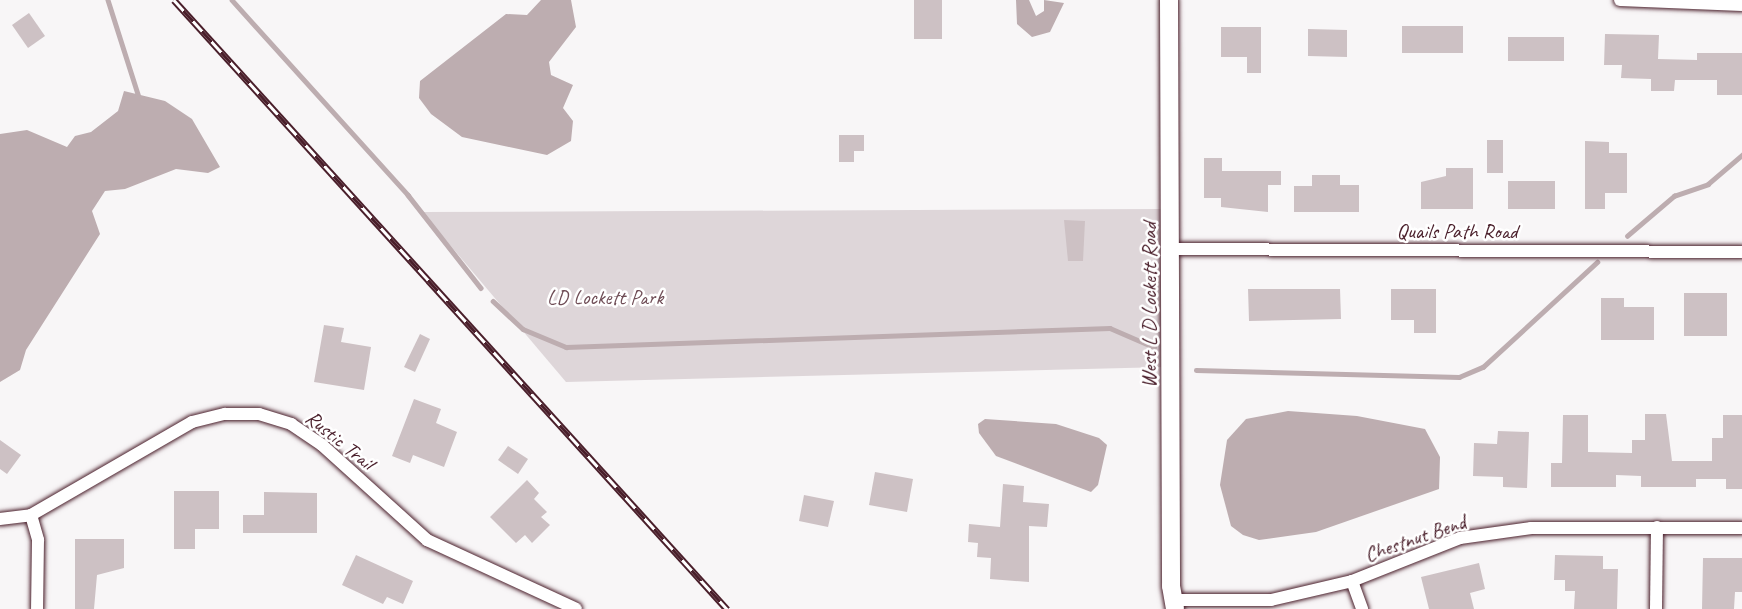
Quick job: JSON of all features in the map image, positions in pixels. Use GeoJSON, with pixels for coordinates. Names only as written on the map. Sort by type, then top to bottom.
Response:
{"type":"FeatureCollection","features":[{"type":"Feature","properties":{"kind":"main road","name":"West L D Lockett Road"},"geometry":{"type":"LineString","coordinates":[[1169,0],[1172,249],[1171,586],[1175,604]]}},
{"type":"Feature","properties":{"kind":"street"},"geometry":{"type":"LineString","coordinates":[[1620,0],[1742,5]]}},
{"type":"Feature","properties":{"kind":"street","name":"Quails Path Road"},"geometry":{"type":"LineString","coordinates":[[1172,249],[1742,252]]}},
{"type":"Feature","properties":{"kind":"street","name":"Rustic Trail"},"geometry":{"type":"LineString","coordinates":[[0,519],[31,515],[192,422],[225,414],[259,414],[291,424],[322,446],[426,540],[576,609]]}},
{"type":"Feature","properties":{"kind":"street"},"geometry":{"type":"LineString","coordinates":[[31,515],[38,540],[37,609]]}},
{"type":"Feature","properties":{"kind":"street"},"geometry":{"type":"LineString","coordinates":[[1656,609],[1657,527]]}},
{"type":"Feature","properties":{"kind":"street","name":"Chestnut Bend"},"geometry":{"type":"LineString","coordinates":[[1175,604],[1270,600],[1352,581],[1460,538],[1531,528],[1742,528]]}},
{"type":"Feature","properties":{"kind":"street"},"geometry":{"type":"LineString","coordinates":[[1352,581],[1362,609]]}},
{"type":"Feature","properties":{"kind":"green space","name":"LD Lockett Park"},"geometry":{"type":"Polygon","coordinates":[[[1164,209],[1165,367],[566,382],[422,212],[1164,209]]]}},
{"type":"Feature","properties":{"kind":"shaded area"},"geometry":{"type":"Polygon","coordinates":[[[541,0],[571,0],[576,27],[549,62],[551,75],[573,85],[563,108],[573,121],[571,141],[547,155],[462,137],[431,114],[419,98],[420,81],[506,14],[527,15],[541,0]]]}},
{"type":"Feature","properties":{"kind":"shaded area"},"geometry":{"type":"Polygon","coordinates":[[[1016,0],[1029,0],[1036,16],[1044,11],[1044,0],[1064,3],[1050,32],[1032,37],[1017,24],[1016,0]]]}},
{"type":"Feature","properties":{"kind":"shaded area"},"geometry":{"type":"Polygon","coordinates":[[[124,91],[165,101],[192,119],[220,167],[208,173],[176,169],[125,189],[105,191],[92,211],[100,234],[26,350],[20,370],[0,382],[0,134],[27,130],[67,147],[75,136],[91,132],[118,111],[124,91]]]}},
{"type":"Feature","properties":{"kind":"shaded area"},"geometry":{"type":"Polygon","coordinates":[[[1288,411],[1357,416],[1425,429],[1440,457],[1439,489],[1316,532],[1259,540],[1243,535],[1231,526],[1220,485],[1227,440],[1246,419],[1288,411]]]}},
{"type":"Feature","properties":{"kind":"shaded area"},"geometry":{"type":"Polygon","coordinates":[[[985,419],[1056,424],[1099,438],[1107,445],[1098,485],[1091,492],[996,456],[979,433],[978,424],[985,419]]]}},
{"type":"Feature","properties":{"kind":"building"},"geometry":{"type":"Polygon","coordinates":[[[914,0],[942,0],[942,39],[914,39],[914,0]]]}},
{"type":"Feature","properties":{"kind":"building"},"geometry":{"type":"Polygon","coordinates":[[[29,13],[45,36],[28,48],[12,25],[29,13]]]}},
{"type":"Feature","properties":{"kind":"building"},"geometry":{"type":"Polygon","coordinates":[[[1402,26],[1463,26],[1463,53],[1402,53],[1402,26]]]}},
{"type":"Feature","properties":{"kind":"building"},"geometry":{"type":"Polygon","coordinates":[[[1221,27],[1261,27],[1261,73],[1247,73],[1247,57],[1221,57],[1221,27]]]}},
{"type":"Feature","properties":{"kind":"building"},"geometry":{"type":"Polygon","coordinates":[[[1308,29],[1347,30],[1347,57],[1308,56],[1308,29]]]}},
{"type":"Feature","properties":{"kind":"building"},"geometry":{"type":"Polygon","coordinates":[[[1605,34],[1659,35],[1658,59],[1697,60],[1697,53],[1742,53],[1742,95],[1717,95],[1717,80],[1675,80],[1674,91],[1651,91],[1651,79],[1621,78],[1622,65],[1604,65],[1605,34]]]}},
{"type":"Feature","properties":{"kind":"building"},"geometry":{"type":"Polygon","coordinates":[[[1508,37],[1564,37],[1564,61],[1508,61],[1508,37]]]}},
{"type":"Feature","properties":{"kind":"building"},"geometry":{"type":"Polygon","coordinates":[[[839,135],[864,135],[864,151],[854,151],[854,162],[839,162],[839,135]]]}},
{"type":"Feature","properties":{"kind":"building"},"geometry":{"type":"Polygon","coordinates":[[[1487,140],[1503,140],[1503,173],[1487,173],[1487,140]]]}},
{"type":"Feature","properties":{"kind":"building"},"geometry":{"type":"Polygon","coordinates":[[[1585,141],[1609,142],[1609,153],[1627,153],[1627,193],[1605,193],[1605,209],[1585,209],[1585,141]]]}},
{"type":"Feature","properties":{"kind":"building"},"geometry":{"type":"Polygon","coordinates":[[[1204,158],[1222,158],[1222,171],[1281,171],[1281,185],[1268,185],[1268,212],[1221,207],[1221,198],[1204,198],[1204,158]]]}},
{"type":"Feature","properties":{"kind":"building"},"geometry":{"type":"Polygon","coordinates":[[[1446,168],[1473,168],[1473,209],[1421,209],[1421,182],[1446,176],[1446,168]]]}},
{"type":"Feature","properties":{"kind":"building"},"geometry":{"type":"Polygon","coordinates":[[[1312,175],[1340,175],[1340,185],[1359,185],[1359,212],[1294,212],[1294,186],[1312,186],[1312,175]]]}},
{"type":"Feature","properties":{"kind":"building"},"geometry":{"type":"Polygon","coordinates":[[[1508,181],[1555,181],[1555,209],[1508,209],[1508,181]]]}},
{"type":"Feature","properties":{"kind":"building"},"geometry":{"type":"Polygon","coordinates":[[[1064,220],[1085,221],[1083,261],[1068,261],[1064,220]]]}},
{"type":"Feature","properties":{"kind":"building"},"geometry":{"type":"Polygon","coordinates":[[[1248,289],[1340,289],[1341,319],[1249,321],[1248,289]]]}},
{"type":"Feature","properties":{"kind":"building"},"geometry":{"type":"Polygon","coordinates":[[[1391,289],[1436,289],[1436,333],[1414,333],[1414,320],[1391,320],[1391,289]]]}},
{"type":"Feature","properties":{"kind":"building"},"geometry":{"type":"Polygon","coordinates":[[[1684,293],[1727,293],[1727,336],[1684,336],[1684,293]]]}},
{"type":"Feature","properties":{"kind":"building"},"geometry":{"type":"Polygon","coordinates":[[[1601,298],[1624,298],[1624,307],[1654,307],[1654,340],[1601,340],[1601,298]]]}},
{"type":"Feature","properties":{"kind":"building"},"geometry":{"type":"Polygon","coordinates":[[[324,325],[344,328],[341,342],[371,347],[364,390],[314,382],[324,325]]]}},
{"type":"Feature","properties":{"kind":"building"},"geometry":{"type":"Polygon","coordinates":[[[420,334],[430,339],[415,372],[404,367],[420,334]]]}},
{"type":"Feature","properties":{"kind":"building"},"geometry":{"type":"Polygon","coordinates":[[[414,399],[441,409],[436,423],[457,432],[444,467],[413,455],[410,463],[392,456],[414,399]]]}},
{"type":"Feature","properties":{"kind":"building"},"geometry":{"type":"Polygon","coordinates":[[[1645,414],[1666,414],[1672,461],[1712,461],[1712,438],[1723,438],[1723,415],[1742,415],[1742,489],[1726,489],[1726,479],[1696,479],[1696,487],[1641,487],[1641,476],[1616,475],[1616,487],[1551,487],[1551,463],[1562,463],[1563,415],[1588,415],[1588,452],[1632,453],[1632,440],[1645,440],[1645,414]]]}},
{"type":"Feature","properties":{"kind":"building"},"geometry":{"type":"Polygon","coordinates":[[[1498,431],[1529,432],[1527,488],[1503,487],[1503,477],[1473,476],[1474,443],[1497,444],[1498,431]]]}},
{"type":"Feature","properties":{"kind":"building"},"geometry":{"type":"Polygon","coordinates":[[[0,440],[21,455],[7,474],[0,469],[0,440]]]}},
{"type":"Feature","properties":{"kind":"building"},"geometry":{"type":"Polygon","coordinates":[[[508,446],[528,459],[518,474],[498,460],[508,446]]]}},
{"type":"Feature","properties":{"kind":"building"},"geometry":{"type":"Polygon","coordinates":[[[875,472],[913,479],[907,512],[869,505],[875,472]]]}},
{"type":"Feature","properties":{"kind":"building"},"geometry":{"type":"Polygon","coordinates":[[[527,480],[539,493],[534,499],[547,512],[541,517],[550,525],[532,543],[525,535],[516,543],[490,517],[527,480]]]}},
{"type":"Feature","properties":{"kind":"building"},"geometry":{"type":"Polygon","coordinates":[[[1003,484],[1024,486],[1023,502],[1049,504],[1047,527],[1029,526],[1029,582],[990,579],[991,558],[977,557],[978,543],[968,542],[969,524],[1000,527],[1003,484]]]}},
{"type":"Feature","properties":{"kind":"building"},"geometry":{"type":"Polygon","coordinates":[[[174,491],[219,491],[219,529],[195,529],[195,549],[174,549],[174,491]]]}},
{"type":"Feature","properties":{"kind":"building"},"geometry":{"type":"Polygon","coordinates":[[[264,492],[317,493],[317,533],[243,533],[243,515],[264,515],[264,492]]]}},
{"type":"Feature","properties":{"kind":"building"},"geometry":{"type":"Polygon","coordinates":[[[804,495],[834,501],[828,527],[799,521],[804,495]]]}},
{"type":"Feature","properties":{"kind":"building"},"geometry":{"type":"Polygon","coordinates":[[[75,539],[124,539],[124,568],[97,575],[94,609],[75,609],[75,539]]]}},
{"type":"Feature","properties":{"kind":"building"},"geometry":{"type":"Polygon","coordinates":[[[356,555],[413,581],[403,604],[387,597],[383,604],[342,585],[356,555]]]}},
{"type":"Feature","properties":{"kind":"building"},"geometry":{"type":"Polygon","coordinates":[[[1555,555],[1603,556],[1603,569],[1618,569],[1617,609],[1574,609],[1575,591],[1565,591],[1565,580],[1554,580],[1555,555]]]}},
{"type":"Feature","properties":{"kind":"building"},"geometry":{"type":"Polygon","coordinates":[[[1703,558],[1742,558],[1742,592],[1735,592],[1734,609],[1702,609],[1703,558]]]}},
{"type":"Feature","properties":{"kind":"building"},"geometry":{"type":"Polygon","coordinates":[[[1479,563],[1485,589],[1470,593],[1474,609],[1429,609],[1421,577],[1479,563]]]}},
{"type":"Feature","properties":{"kind":"waterway"},"geometry":{"type":"LineString","coordinates":[[108,0],[139,97]]}},
{"type":"Feature","properties":{"kind":"waterway"},"geometry":{"type":"LineString","coordinates":[[232,0],[408,195],[481,288]]}},
{"type":"Feature","properties":{"kind":"waterway"},"geometry":{"type":"LineString","coordinates":[[1627,236],[1674,196],[1708,184],[1742,155]]}},
{"type":"Feature","properties":{"kind":"waterway"},"geometry":{"type":"LineString","coordinates":[[1196,370],[1459,377],[1483,367],[1597,262]]}},
{"type":"Feature","properties":{"kind":"waterway"},"geometry":{"type":"LineString","coordinates":[[493,301],[523,329],[566,347],[1110,328],[1154,347]]}},
{"type":"Feature","properties":{"kind":"railway"},"geometry":{"type":"LineString","coordinates":[[174,0],[727,609]]}}]}
